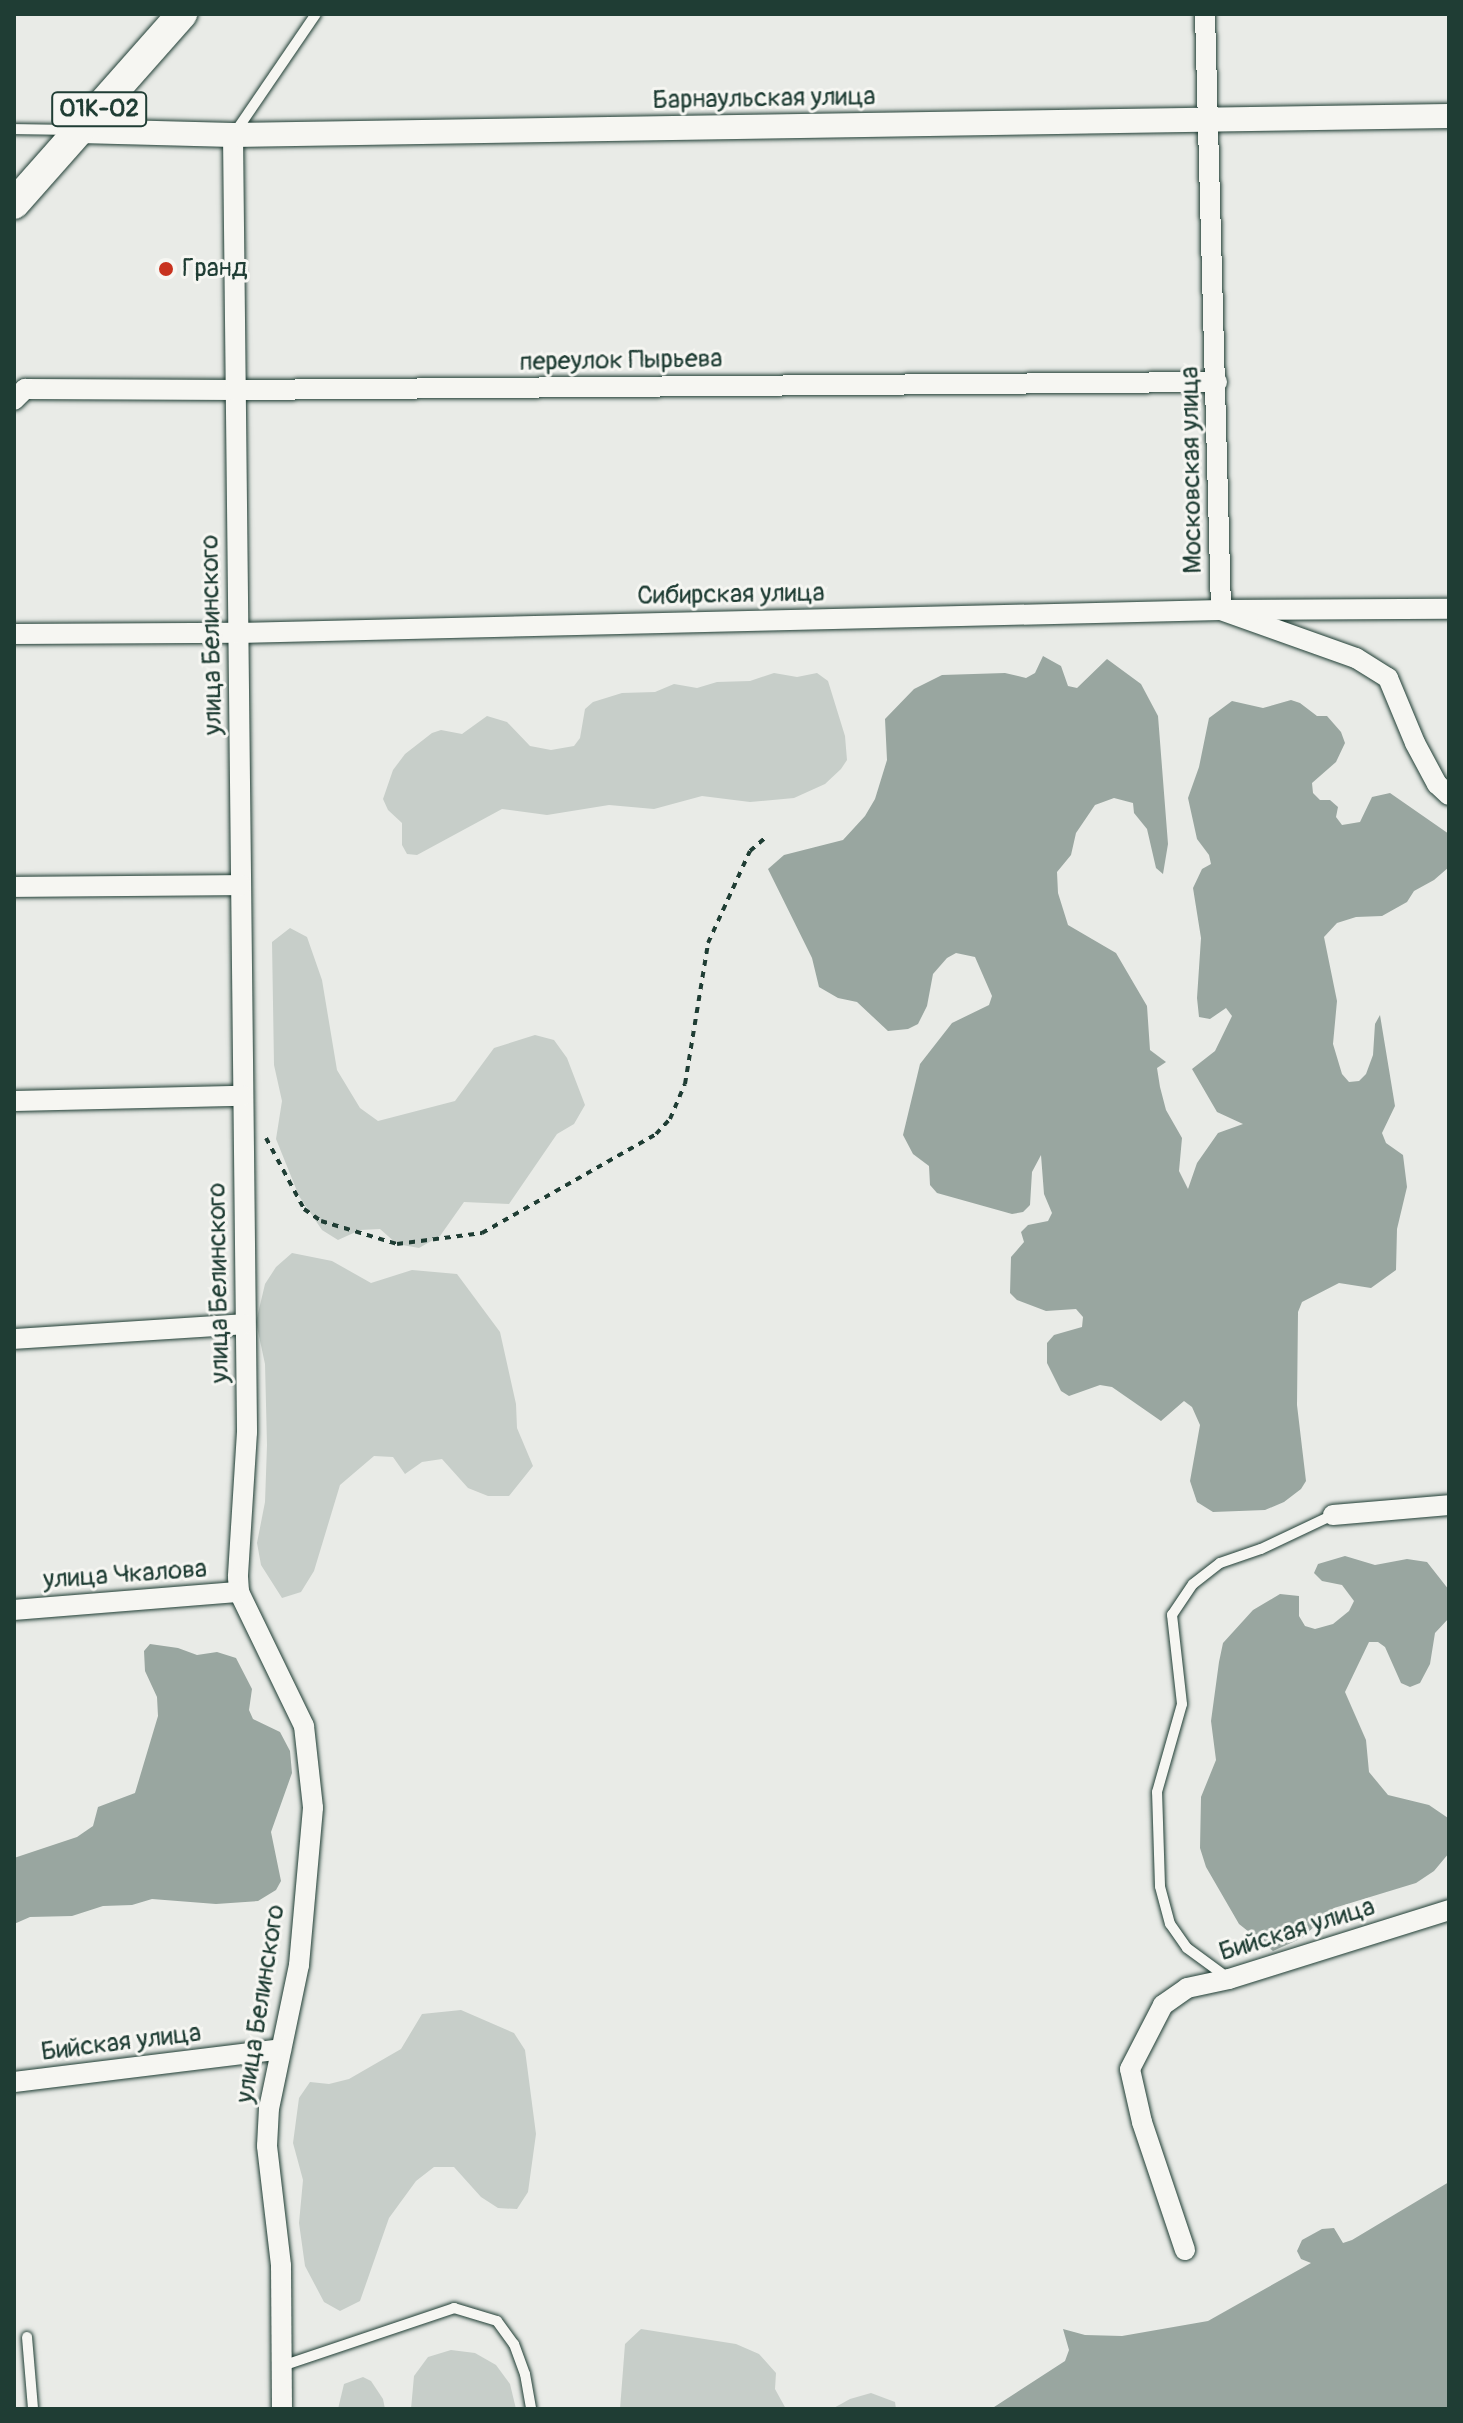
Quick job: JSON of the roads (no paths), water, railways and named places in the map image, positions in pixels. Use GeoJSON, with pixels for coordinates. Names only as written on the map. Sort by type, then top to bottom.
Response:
{"type":"FeatureCollection","features":[{"type":"Feature","properties":{"kind":"main road","name":"01К-02"},"geometry":{"type":"LineString","coordinates":[[14,204],[182,14]]}},
{"type":"Feature","properties":{"kind":"street","name":"Московская улица"},"geometry":{"type":"LineString","coordinates":[[1205,14],[1221,610],[1356,658],[1388,678],[1415,743],[1437,784],[1449,795]]}},
{"type":"Feature","properties":{"kind":"street","name":"Барнаульская улица"},"geometry":{"type":"LineString","coordinates":[[80,131],[233,135],[1449,116]]}},
{"type":"Feature","properties":{"kind":"street","name":"улица Белинского"},"geometry":{"type":"LineString","coordinates":[[233,135],[247,1432],[239,1592],[304,1726],[310,1754],[313,1808],[299,1965],[269,2108],[267,2146],[281,2266],[282,2409]]}},
{"type":"Feature","properties":{"kind":"street","name":"переулок Пырьева"},"geometry":{"type":"LineString","coordinates":[[20,394],[1217,382]]}},
{"type":"Feature","properties":{"kind":"street","name":"Сибирская улица"},"geometry":{"type":"LineString","coordinates":[[14,634],[238,633],[1221,610],[1449,609]]}},
{"type":"Feature","properties":{"kind":"street"},"geometry":{"type":"LineString","coordinates":[[14,887],[241,885]]}},
{"type":"Feature","properties":{"kind":"street"},"geometry":{"type":"LineString","coordinates":[[14,1101],[243,1096]]}},
{"type":"Feature","properties":{"kind":"street"},"geometry":{"type":"LineString","coordinates":[[14,1339],[245,1324]]}},
{"type":"Feature","properties":{"kind":"street"},"geometry":{"type":"LineString","coordinates":[[1333,1515],[1449,1505]]}},
{"type":"Feature","properties":{"kind":"street","name":"улица Чкалова"},"geometry":{"type":"LineString","coordinates":[[14,1610],[239,1592]]}},
{"type":"Feature","properties":{"kind":"street","name":"Бийская улица"},"geometry":{"type":"LineString","coordinates":[[1185,2250],[1142,2122],[1130,2069],[1163,2005],[1187,1988],[1229,1979],[1449,1910]]}},
{"type":"Feature","properties":{"kind":"street","name":"Бийская улица"},"geometry":{"type":"LineString","coordinates":[[14,2082],[281,2049]]}},
{"type":"Feature","properties":{"kind":"lane"},"geometry":{"type":"LineString","coordinates":[[233,135],[316,14]]}},
{"type":"Feature","properties":{"kind":"lane"},"geometry":{"type":"LineString","coordinates":[[14,129],[80,131]]}},
{"type":"Feature","properties":{"kind":"lane"},"geometry":{"type":"LineString","coordinates":[[1229,1979],[1187,1948],[1170,1924],[1160,1886],[1157,1792],[1182,1704],[1172,1615],[1193,1584],[1220,1563],[1261,1549],[1333,1515]]}},
{"type":"Feature","properties":{"kind":"lane"},"geometry":{"type":"LineString","coordinates":[[282,2366],[454,2308],[497,2321],[514,2344],[525,2374],[531,2409]]}},
{"type":"Feature","properties":{"kind":"lane"},"geometry":{"type":"LineString","coordinates":[[27,2337],[33,2409]]}},
{"type":"Feature","properties":{"kind":"place","name":"Гранд"},"geometry":{"type":"Point","coordinates":[166,269]}}]}
